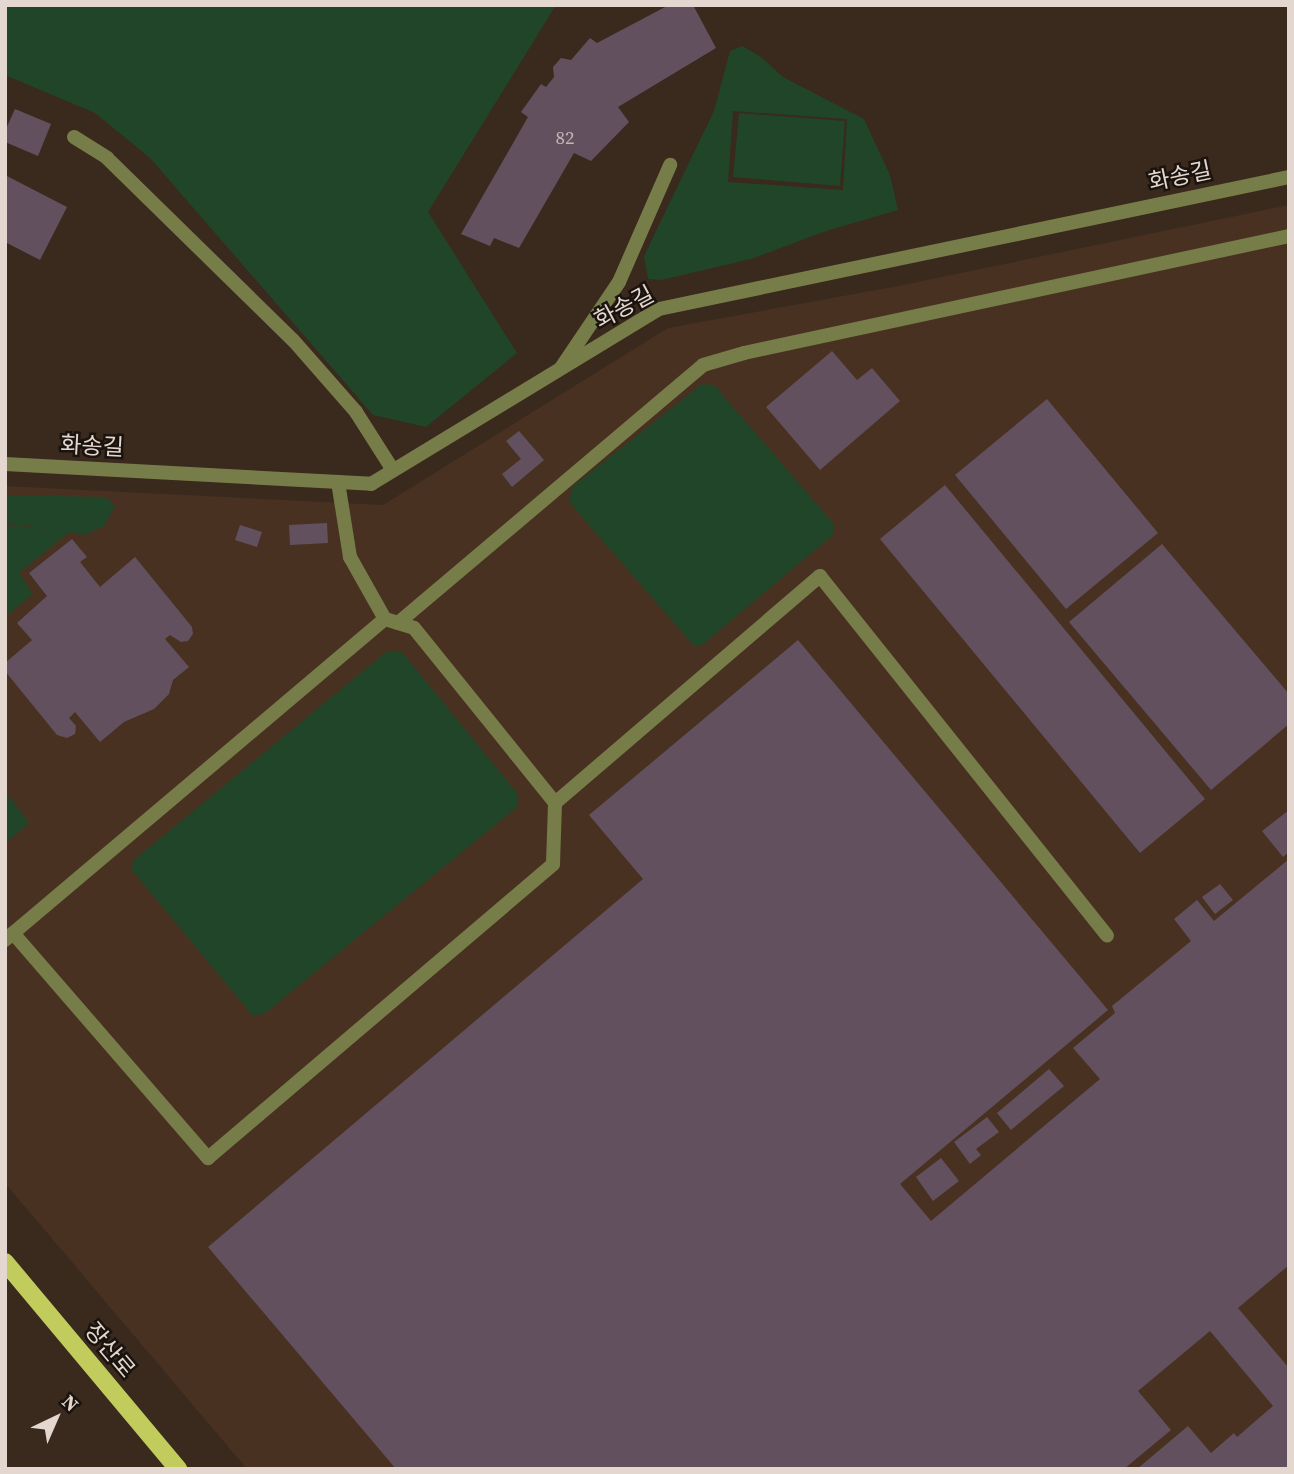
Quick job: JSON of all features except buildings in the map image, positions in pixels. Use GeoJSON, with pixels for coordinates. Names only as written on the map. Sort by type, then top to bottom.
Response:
{"type":"FeatureCollection","features":[{"type":"Feature","properties":{"kind":"main road","name":"장산로"},"geometry":{"type":"LineString","coordinates":[[5,1262],[178,1469]]}},
{"type":"Feature","properties":{"kind":"street"},"geometry":{"type":"LineString","coordinates":[[74,137],[107,158],[293,340],[356,412],[393,470]]}},
{"type":"Feature","properties":{"kind":"street"},"geometry":{"type":"LineString","coordinates":[[561,368],[619,282],[670,165]]}},
{"type":"Feature","properties":{"kind":"street","name":"화송길"},"geometry":{"type":"LineString","coordinates":[[5,464],[372,484],[659,309],[1289,177]]}},
{"type":"Feature","properties":{"kind":"street"},"geometry":{"type":"LineString","coordinates":[[338,482],[350,557],[392,621],[414,628],[555,803],[553,864],[208,1158],[9,937],[392,621],[703,365],[1289,236]]}},
{"type":"Feature","properties":{"kind":"street"},"geometry":{"type":"LineString","coordinates":[[555,803],[820,576],[1107,936]]}},
{"type":"Feature","properties":{"kind":"shaded area"},"geometry":{"type":"Polygon","coordinates":[[[1289,205],[1289,1469],[247,1469],[5,1183],[5,486],[383,505],[668,328],[898,286],[1289,205]]]}},
{"type":"Feature","properties":{"kind":"green space"},"geometry":{"type":"Polygon","coordinates":[[[5,5],[556,5],[428,212],[517,353],[426,427],[373,415],[150,158],[95,113],[5,75],[5,5]]]}},
{"type":"Feature","properties":{"kind":"green space"},"geometry":{"type":"Polygon","coordinates":[[[742,46],[761,57],[783,77],[864,119],[890,175],[898,210],[826,231],[751,259],[661,280],[648,279],[644,256],[714,111],[730,51],[742,46]],[[733,111],[728,182],[843,190],[847,119],[733,111]]]}},
{"type":"Feature","properties":{"kind":"green space"},"geometry":{"type":"Polygon","coordinates":[[[739,113],[845,121],[840,186],[733,177],[739,113]]]}},
{"type":"Feature","properties":{"kind":"green space"},"geometry":{"type":"Polygon","coordinates":[[[702,384],[714,385],[834,524],[833,535],[702,645],[694,646],[569,502],[572,487],[702,384]]]}},
{"type":"Feature","properties":{"kind":"green space"},"geometry":{"type":"Polygon","coordinates":[[[5,495],[105,497],[115,506],[104,526],[84,535],[69,532],[19,573],[33,594],[5,617],[5,525],[51,529],[5,523],[5,495]]]}},
{"type":"Feature","properties":{"kind":"green space"},"geometry":{"type":"Polygon","coordinates":[[[386,652],[402,652],[517,793],[517,807],[264,1014],[252,1015],[131,869],[134,860],[386,652]]]}},
{"type":"Feature","properties":{"kind":"green space"},"geometry":{"type":"Polygon","coordinates":[[[5,791],[29,823],[5,843],[5,791]]]}}]}
